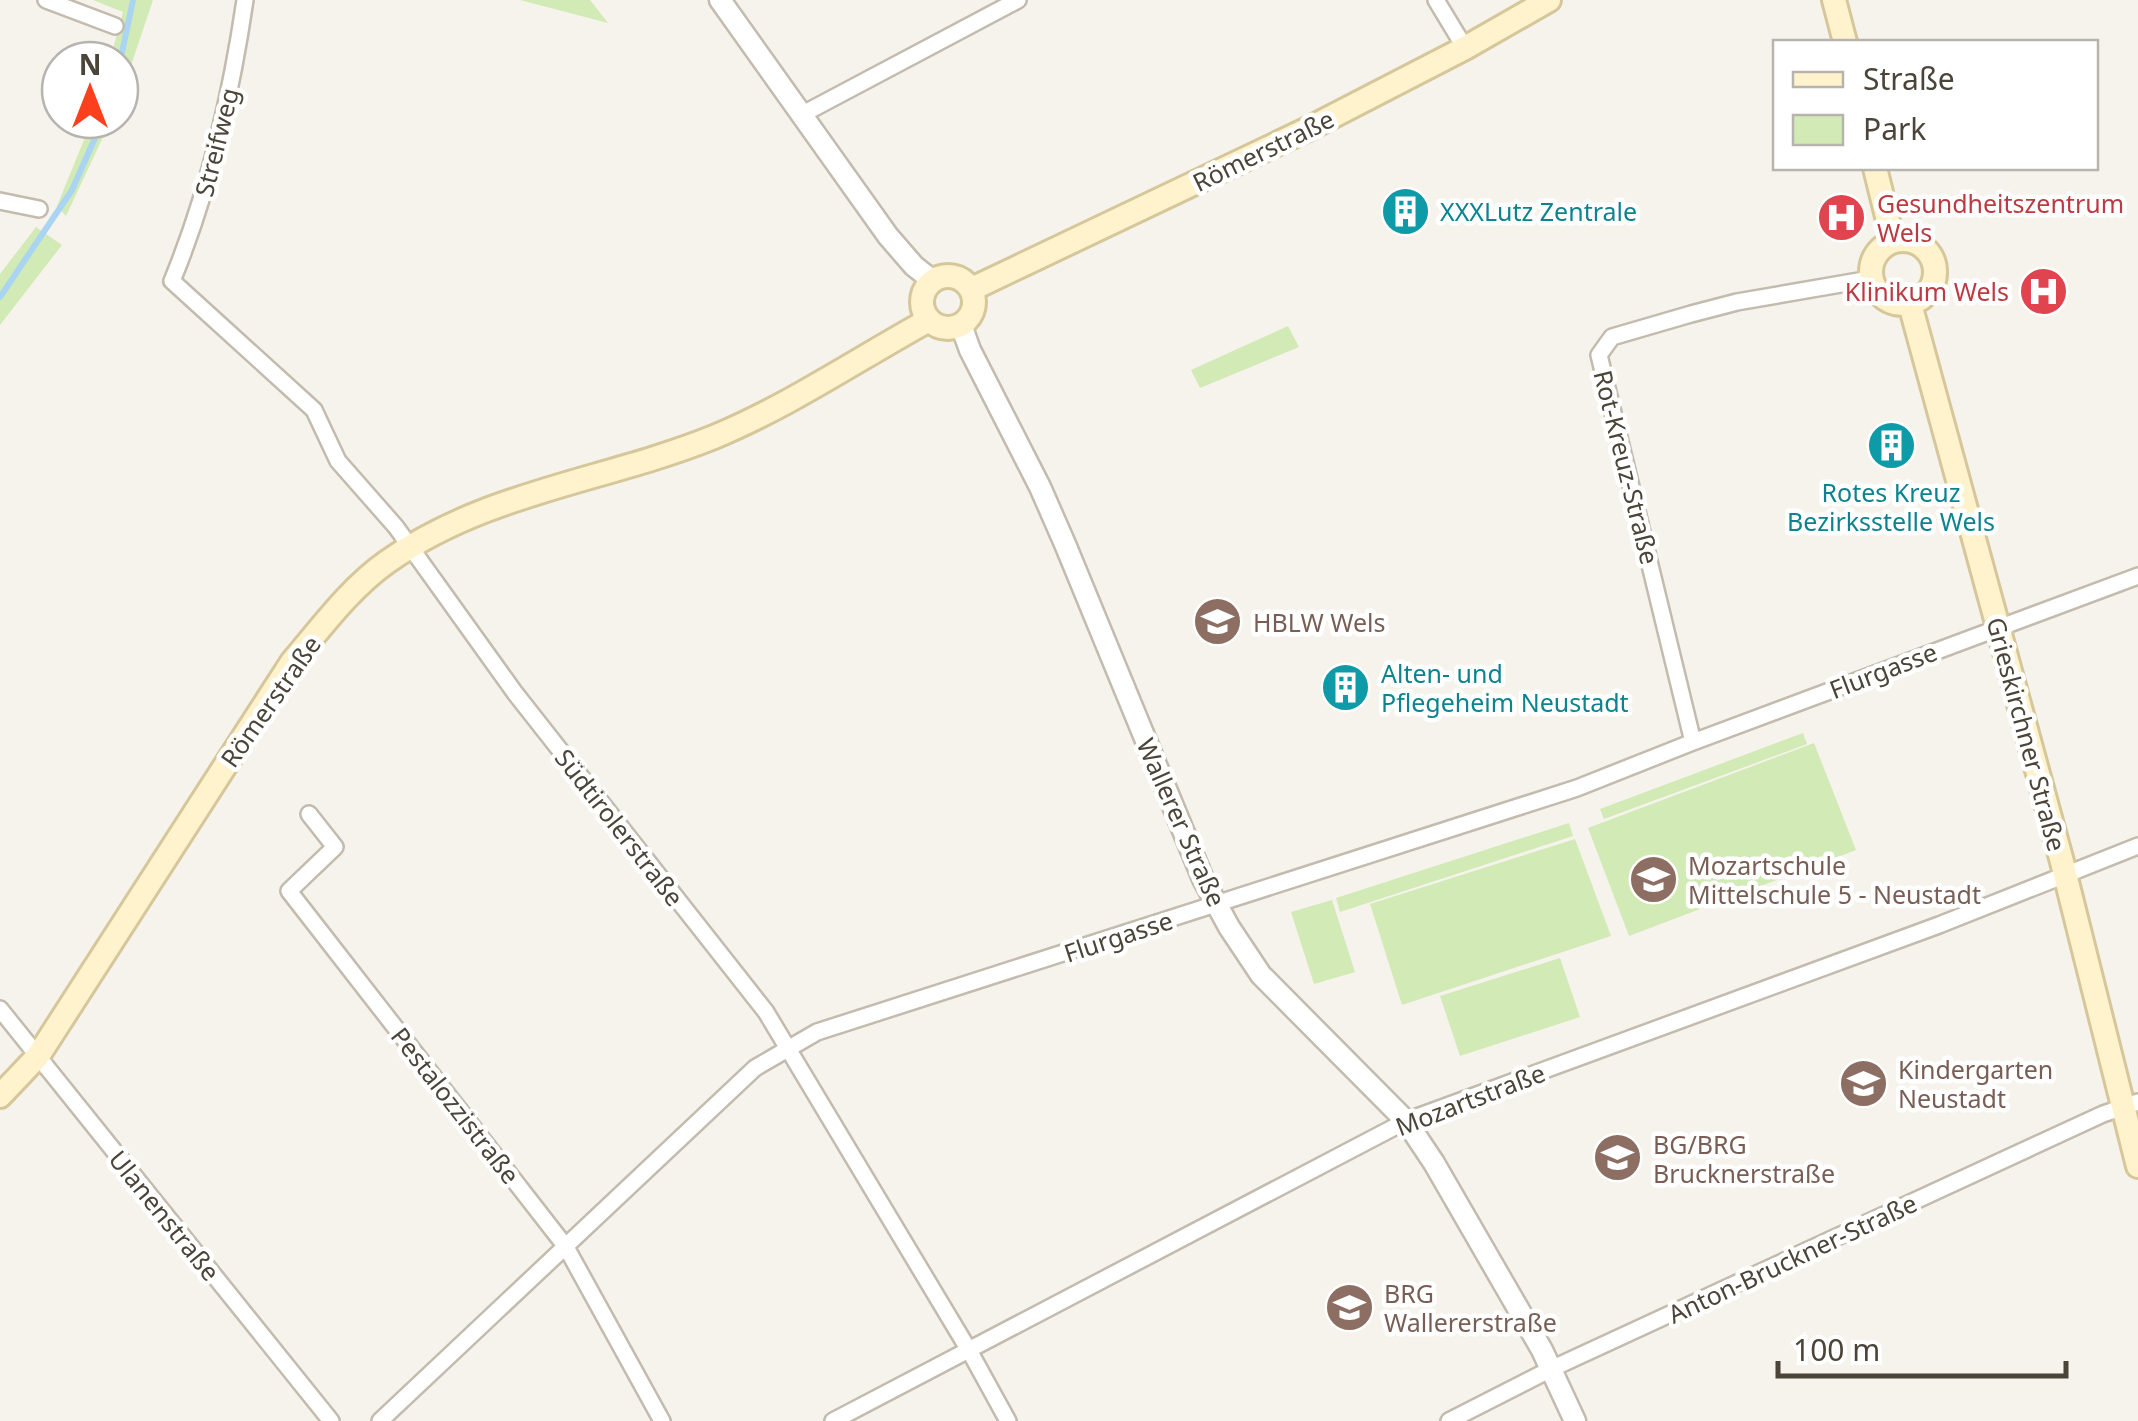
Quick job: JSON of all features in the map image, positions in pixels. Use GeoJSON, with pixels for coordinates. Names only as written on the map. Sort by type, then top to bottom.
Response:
{"type":"FeatureCollection","features":[{"type":"Feature","properties":{"kind":"main road","name":"Römerstraße"},"geometry":{"type":"LineString","coordinates":[[972,290],[1308,129],[1549,0]]}},
{"type":"Feature","properties":{"kind":"main road"},"geometry":{"type":"LineString","coordinates":[[1834,0],[1844,40]]}},
{"type":"Feature","properties":{"kind":"main road"},"geometry":{"type":"LineString","coordinates":[[1875,170],[1893,241]]}},
{"type":"Feature","properties":{"kind":"main road"},"geometry":{"type":"LineString","coordinates":[[1893,241],[1914,242],[1929,253],[1935,266],[1935,278],[1926,296],[1910,304],[1894,304],[1878,294],[1870,279],[1872,261],[1880,248],[1893,241]]}},
{"type":"Feature","properties":{"kind":"main road"},"geometry":{"type":"LineString","coordinates":[[945,276],[955,277],[972,290],[973,311],[961,325],[945,328],[929,320],[923,309],[922,297],[933,281],[945,276]]}},
{"type":"Feature","properties":{"kind":"main road","name":"Grieskirchner Straße"},"geometry":{"type":"LineString","coordinates":[[1910,304],[2130,1103],[2138,1166]]}},
{"type":"Feature","properties":{"kind":"main road","name":"Römerstraße"},"geometry":{"type":"LineString","coordinates":[[0,1096],[38,1056],[292,662],[342,603],[384,563],[455,521],[516,497],[715,436],[776,407],[929,320]]}},
{"type":"Feature","properties":{"kind":"street"},"geometry":{"type":"LineString","coordinates":[[46,0],[116,26]]}},
{"type":"Feature","properties":{"kind":"street","name":"Streifweg"},"geometry":{"type":"LineString","coordinates":[[172,281],[202,203],[236,66],[246,0]]}},
{"type":"Feature","properties":{"kind":"street"},"geometry":{"type":"LineString","coordinates":[[720,0],[888,236],[933,281]]}},
{"type":"Feature","properties":{"kind":"street"},"geometry":{"type":"LineString","coordinates":[[801,114],[1018,0]]}},
{"type":"Feature","properties":{"kind":"street"},"geometry":{"type":"LineString","coordinates":[[1436,0],[1465,48]]}},
{"type":"Feature","properties":{"kind":"street"},"geometry":{"type":"LineString","coordinates":[[0,201],[38,208]]}},
{"type":"Feature","properties":{"kind":"street","name":"Rot-Kreuz-Straße"},"geometry":{"type":"LineString","coordinates":[[1693,742],[1598,355],[1612,337],[1691,314],[1870,279]]}},
{"type":"Feature","properties":{"kind":"street","name":"Südtirolerstraße"},"geometry":{"type":"LineString","coordinates":[[172,281],[314,410],[338,460],[410,548],[514,694],[766,1012],[1008,1421]]}},
{"type":"Feature","properties":{"kind":"street","name":"Wallerer Straße"},"geometry":{"type":"LineString","coordinates":[[961,325],[1040,487],[1203,879],[1217,904],[1272,987],[1406,1121],[1551,1369],[1575,1421]]}},
{"type":"Feature","properties":{"kind":"street","name":"Flurgasse"},"geometry":{"type":"LineString","coordinates":[[380,1421],[755,1068],[817,1032],[1578,788],[2138,576]]}},
{"type":"Feature","properties":{"kind":"street","name":"Pestalozzistraße"},"geometry":{"type":"LineString","coordinates":[[308,814],[335,847],[289,891],[566,1247],[662,1421]]}},
{"type":"Feature","properties":{"kind":"street","name":"Mozartstraße"},"geometry":{"type":"LineString","coordinates":[[833,1421],[1406,1121],[2066,877],[2138,846]]}},
{"type":"Feature","properties":{"kind":"street","name":"Ulanenstraße"},"geometry":{"type":"LineString","coordinates":[[0,1009],[330,1421]]}},
{"type":"Feature","properties":{"kind":"street","name":"Anton-Bruckner-Straße"},"geometry":{"type":"LineString","coordinates":[[1449,1421],[1551,1369],[2130,1103]]}},
{"type":"Feature","properties":{"kind":"green space"},"geometry":{"type":"Polygon","coordinates":[[[93,0],[153,0],[140,40],[115,40],[123,12],[93,0]]]}},
{"type":"Feature","properties":{"kind":"green space"},"geometry":{"type":"Polygon","coordinates":[[[520,0],[590,0],[608,23],[520,0]]]}},
{"type":"Feature","properties":{"kind":"green space"},"geometry":{"type":"Polygon","coordinates":[[[84,140],[102,140],[66,216],[57,206],[84,140]]]}},
{"type":"Feature","properties":{"kind":"green space"},"geometry":{"type":"Polygon","coordinates":[[[36,227],[62,245],[0,325],[0,274],[36,227]]]}},
{"type":"Feature","properties":{"kind":"green space"},"geometry":{"type":"Polygon","coordinates":[[[1288,326],[1299,347],[1200,388],[1191,370],[1288,326]]]}},
{"type":"Feature","properties":{"kind":"green space"},"geometry":{"type":"Polygon","coordinates":[[[1803,733],[1807,744],[1604,819],[1600,809],[1803,733]]]}},
{"type":"Feature","properties":{"kind":"green space"},"geometry":{"type":"Polygon","coordinates":[[[1814,743],[1856,850],[1629,936],[1588,828],[1814,743]]]}},
{"type":"Feature","properties":{"kind":"green space"},"geometry":{"type":"Polygon","coordinates":[[[1569,823],[1573,836],[1340,912],[1336,898],[1569,823]]]}},
{"type":"Feature","properties":{"kind":"green space"},"geometry":{"type":"Polygon","coordinates":[[[1575,839],[1611,936],[1402,1005],[1370,904],[1575,839]]]}},
{"type":"Feature","properties":{"kind":"green space"},"geometry":{"type":"Polygon","coordinates":[[[1332,900],[1355,972],[1314,984],[1291,912],[1332,900]]]}},
{"type":"Feature","properties":{"kind":"green space"},"geometry":{"type":"Polygon","coordinates":[[[1560,958],[1580,1017],[1460,1056],[1440,996],[1560,958]]]}},
{"type":"Feature","properties":{"kind":"waterway"},"geometry":{"type":"LineString","coordinates":[[125,40],[133,0]]}},
{"type":"Feature","properties":{"kind":"waterway"},"geometry":{"type":"LineString","coordinates":[[0,297],[72,190],[94,140]]}},
{"type":"Feature","properties":{"kind":"place","name":"XXXLutz Zentrale"},"geometry":{"type":"Point","coordinates":[1405,211]}},
{"type":"Feature","properties":{"kind":"place","name":"Gesundheitszentrum Wels"},"geometry":{"type":"Point","coordinates":[1842,217]}},
{"type":"Feature","properties":{"kind":"place","name":"Klinikum Wels"},"geometry":{"type":"Point","coordinates":[2044,291]}},
{"type":"Feature","properties":{"kind":"place","name":"Rotes Kreuz Bezirksstelle Wels"},"geometry":{"type":"Point","coordinates":[1891,446]}},
{"type":"Feature","properties":{"kind":"place","name":"HBLW Wels"},"geometry":{"type":"Point","coordinates":[1218,622]}},
{"type":"Feature","properties":{"kind":"place","name":"Alten- und Pflegeheim Neustadt"},"geometry":{"type":"Point","coordinates":[1346,687]}},
{"type":"Feature","properties":{"kind":"place","name":"Mozartschule Mittelschule 5 - Neustadt"},"geometry":{"type":"Point","coordinates":[1653,879]}},
{"type":"Feature","properties":{"kind":"place","name":"Kindergarten Neustadt"},"geometry":{"type":"Point","coordinates":[1863,1083]}},
{"type":"Feature","properties":{"kind":"place","name":"BG/BRG Brucknerstraße"},"geometry":{"type":"Point","coordinates":[1618,1158]}},
{"type":"Feature","properties":{"kind":"place","name":"BRG Wallererstraße"},"geometry":{"type":"Point","coordinates":[1349,1307]}}]}
